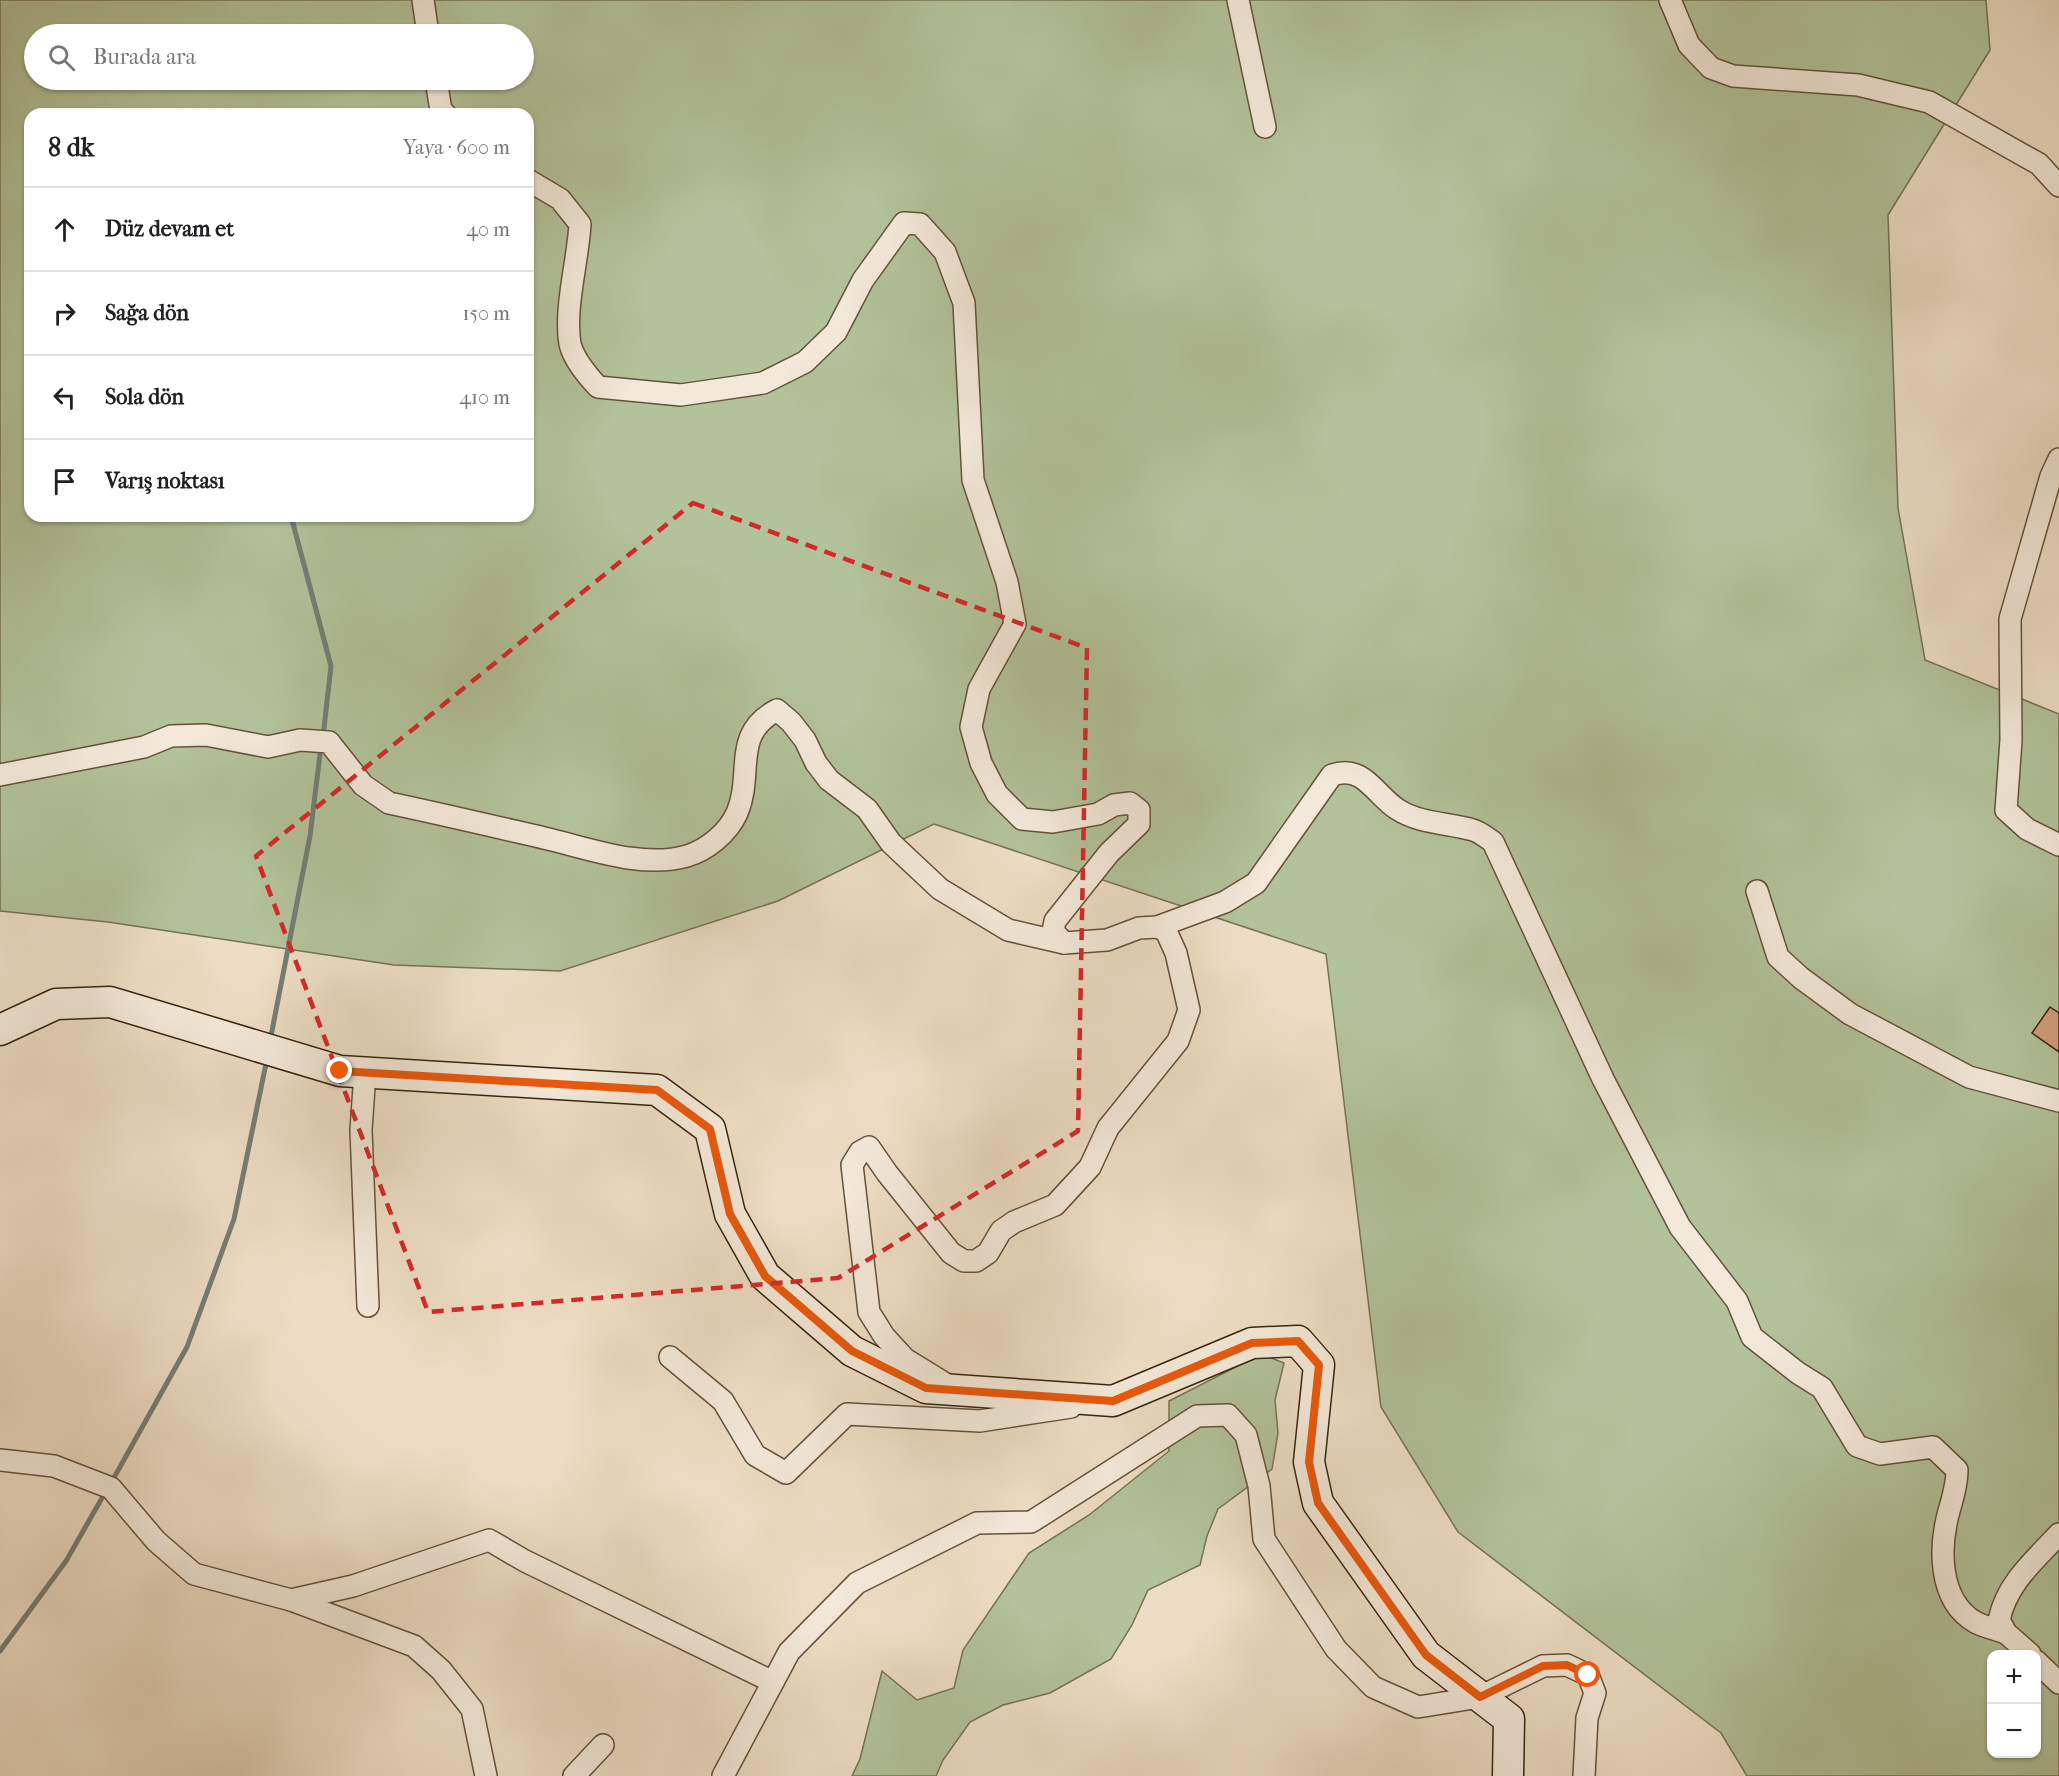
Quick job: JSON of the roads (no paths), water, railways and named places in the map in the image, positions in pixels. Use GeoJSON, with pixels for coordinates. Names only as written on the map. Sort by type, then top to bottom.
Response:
{"type":"FeatureCollection","features":[{"type":"Feature","properties":{"kind":"street"},"geometry":{"type":"LineString","coordinates":[[423,0],[427,24]]}},
{"type":"Feature","properties":{"kind":"street"},"geometry":{"type":"LineString","coordinates":[[1238,0],[1265,127]]}},
{"type":"Feature","properties":{"kind":"street"},"geometry":{"type":"LineString","coordinates":[[1670,0],[1689,45],[1711,68],[1733,76],[1858,85],[1929,102],[2039,164],[2059,186]]}},
{"type":"Feature","properties":{"kind":"street"},"geometry":{"type":"LineString","coordinates":[[438,90],[441,108]]}},
{"type":"Feature","properties":{"kind":"street"},"geometry":{"type":"LineString","coordinates":[[534,184],[560,199],[580,224],[569,319],[571,346],[584,372],[598,387],[681,394],[763,382],[805,362],[836,332],[863,280],[904,224],[921,224],[945,252],[964,303],[973,480],[1007,582],[1015,624],[979,689],[971,728],[981,763],[997,794],[1022,819],[1053,822],[1098,814],[1114,805],[1130,803],[1139,810],[1139,824],[1109,853],[1055,921],[1053,931],[1064,943]]}},
{"type":"Feature","properties":{"kind":"street"},"geometry":{"type":"LineString","coordinates":[[2059,459],[2051,476],[2010,619],[2011,740],[2006,810],[2027,829],[2059,844]]}},
{"type":"Feature","properties":{"kind":"street"},"geometry":{"type":"LineString","coordinates":[[0,775],[144,747],[171,736],[206,735],[268,747],[300,740],[329,742],[363,784],[389,803],[640,860],[686,856],[710,846],[734,819],[743,798],[747,741],[761,718],[777,710],[791,722],[829,780],[867,809],[891,843],[940,889],[1008,930],[1064,943],[1107,939],[1139,928],[1157,927],[1225,902],[1256,883],[1332,775],[1343,771],[1362,776],[1396,809],[1415,817],[1475,831],[1493,842],[1603,1079],[1680,1227],[1737,1301],[1752,1337],[1798,1373],[1822,1388],[1857,1446],[1880,1454],[1933,1447],[1957,1470],[1957,1487],[1948,1511],[1942,1564],[1953,1601],[1975,1621],[2006,1632]]}},
{"type":"Feature","properties":{"kind":"street"},"geometry":{"type":"LineString","coordinates":[[1756,891],[1779,957],[1801,978],[1850,1014],[1969,1077],[2059,1101]]}},
{"type":"Feature","properties":{"kind":"street"},"geometry":{"type":"LineString","coordinates":[[956,1390],[905,1359],[884,1336],[869,1312],[852,1165],[860,1152],[869,1147],[886,1173],[951,1253],[964,1261],[976,1262],[988,1253],[1001,1231],[1014,1222],[1055,1205],[1090,1167],[1108,1128],[1178,1041],[1189,1010],[1176,953],[1166,932],[1157,927]]}},
{"type":"Feature","properties":{"kind":"street"},"geometry":{"type":"LineString","coordinates":[[0,1030],[56,1004],[110,1002],[340,1071],[657,1090],[710,1129],[730,1214],[765,1276],[852,1351],[926,1388],[1113,1401]]}},
{"type":"Feature","properties":{"kind":"street"},"geometry":{"type":"LineString","coordinates":[[365,1072],[361,1130],[368,1306]]}},
{"type":"Feature","properties":{"kind":"street"},"geometry":{"type":"LineString","coordinates":[[670,1357],[723,1401],[754,1455],[786,1473],[847,1414],[980,1421],[1113,1401],[1252,1343],[1298,1341],[1319,1365],[1309,1462],[1318,1503],[1426,1655],[1509,1719],[1508,1776]]}},
{"type":"Feature","properties":{"kind":"street"},"geometry":{"type":"LineString","coordinates":[[723,1776],[789,1652],[857,1583],[977,1523],[1031,1522],[1197,1416],[1228,1415],[1246,1435],[1259,1486],[1264,1539],[1335,1649],[1373,1687],[1418,1707],[1480,1697],[1543,1666],[1567,1665],[1588,1675],[1595,1693],[1587,1718],[1584,1776]]}},
{"type":"Feature","properties":{"kind":"street"},"geometry":{"type":"LineString","coordinates":[[0,1460],[54,1466],[111,1488],[156,1541],[194,1574],[291,1600],[414,1646],[441,1670],[472,1708],[486,1776]]}},
{"type":"Feature","properties":{"kind":"street"},"geometry":{"type":"LineString","coordinates":[[2026,1650],[2006,1632],[1999,1620],[2011,1586],[2059,1534]]}},
{"type":"Feature","properties":{"kind":"street"},"geometry":{"type":"LineString","coordinates":[[291,1600],[353,1586],[489,1540],[773,1682]]}},
{"type":"Feature","properties":{"kind":"street"},"geometry":{"type":"LineString","coordinates":[[2041,1665],[2059,1683]]}},
{"type":"Feature","properties":{"kind":"street"},"geometry":{"type":"LineString","coordinates":[[574,1776],[603,1745]]}},
{"type":"Feature","properties":{"kind":"waterway"},"geometry":{"type":"LineString","coordinates":[[293,522],[331,666],[323,737]]}},
{"type":"Feature","properties":{"kind":"waterway"},"geometry":{"type":"LineString","coordinates":[[270,1041],[310,836],[321,746]]}},
{"type":"Feature","properties":{"kind":"waterway"},"geometry":{"type":"LineString","coordinates":[[111,1483],[187,1347],[234,1219],[267,1059]]}},
{"type":"Feature","properties":{"kind":"waterway"},"geometry":{"type":"LineString","coordinates":[[0,1651],[66,1561],[106,1491]]}}]}
